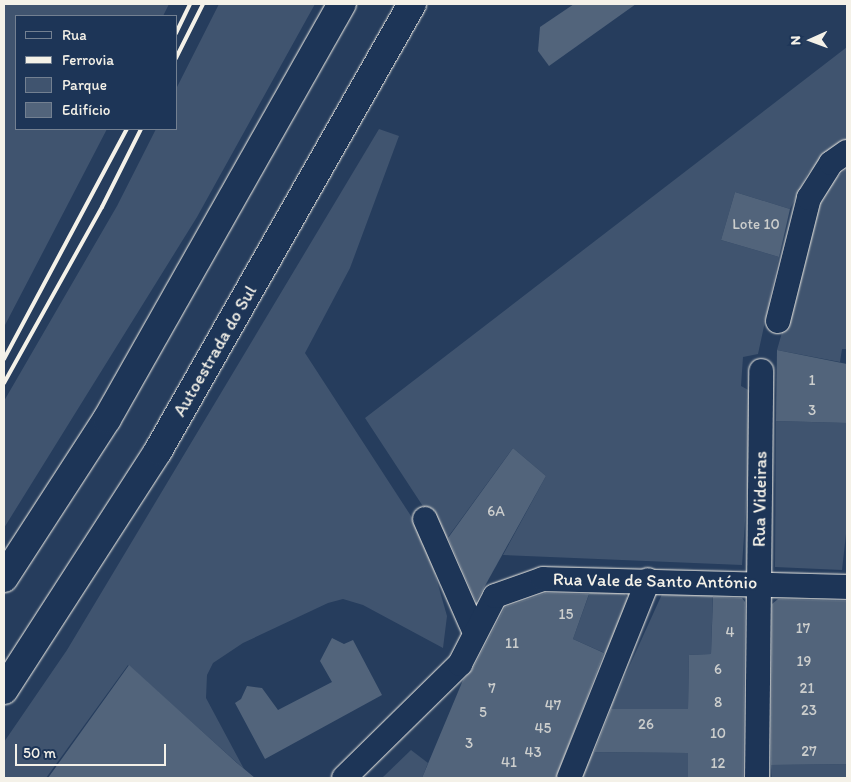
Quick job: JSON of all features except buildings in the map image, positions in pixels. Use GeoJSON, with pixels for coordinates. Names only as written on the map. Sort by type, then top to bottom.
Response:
{"type":"FeatureCollection","features":[{"type":"Feature","properties":{"kind":"highway"},"geometry":{"type":"LineString","coordinates":[[4,578],[107,419],[342,4]]}},
{"type":"Feature","properties":{"kind":"highway","name":"Autoestrada do Sul"},"geometry":{"type":"LineString","coordinates":[[4,690],[158,451],[412,4]]}},
{"type":"Feature","properties":{"kind":"street"},"geometry":{"type":"LineString","coordinates":[[778,321],[809,198],[832,163],[847,152]]}},
{"type":"Feature","properties":{"kind":"street","name":"Rua Videiras"},"geometry":{"type":"LineString","coordinates":[[757,778],[761,371]]}},
{"type":"Feature","properties":{"kind":"street"},"geometry":{"type":"LineString","coordinates":[[425,519],[476,634]]}},
{"type":"Feature","properties":{"kind":"street","name":"Rua Vale de Santo António"},"geometry":{"type":"LineString","coordinates":[[344,778],[460,664],[495,596],[543,579],[759,582],[847,587]]}},
{"type":"Feature","properties":{"kind":"street"},"geometry":{"type":"LineString","coordinates":[[569,778],[648,580]]}},
{"type":"Feature","properties":{"kind":"green space"},"geometry":{"type":"Polygon","coordinates":[[[4,4],[169,4],[164,15],[15,15],[15,130],[106,130],[4,327],[4,4]]]}},
{"type":"Feature","properties":{"kind":"green space"},"geometry":{"type":"Polygon","coordinates":[[[219,4],[315,4],[197,217],[4,528],[4,401],[117,206],[155,130],[178,130],[178,85],[219,4]]]}},
{"type":"Feature","properties":{"kind":"green space"},"geometry":{"type":"Polygon","coordinates":[[[847,47],[847,140],[808,173],[790,209],[735,192],[721,240],[779,257],[758,354],[743,357],[741,386],[754,393],[742,565],[503,555],[546,476],[513,448],[440,548],[430,517],[365,418],[847,47]]]}},
{"type":"Feature","properties":{"kind":"green space"},"geometry":{"type":"Polygon","coordinates":[[[379,129],[399,136],[350,268],[305,353],[424,536],[447,616],[443,648],[363,605],[343,599],[328,603],[243,643],[213,663],[207,675],[206,698],[244,769],[128,665],[46,778],[4,778],[4,742],[67,650],[379,129]]]}},
{"type":"Feature","properties":{"kind":"green space"},"geometry":{"type":"Polygon","coordinates":[[[847,168],[847,349],[842,349],[840,362],[777,350],[817,210],[832,182],[847,168]]]}},
{"type":"Feature","properties":{"kind":"green space"},"geometry":{"type":"Polygon","coordinates":[[[776,421],[847,423],[847,525],[842,570],[775,567],[776,421]]]}},
{"type":"Feature","properties":{"kind":"green space"},"geometry":{"type":"Polygon","coordinates":[[[591,589],[621,589],[630,601],[609,655],[573,639],[591,589]]]}},
{"type":"Feature","properties":{"kind":"green space"},"geometry":{"type":"Polygon","coordinates":[[[713,590],[711,654],[689,655],[688,709],[610,709],[663,592],[713,590]]]}},
{"type":"Feature","properties":{"kind":"green space"},"geometry":{"type":"Polygon","coordinates":[[[411,750],[428,763],[422,778],[382,778],[411,750]]]}},
{"type":"Feature","properties":{"kind":"green space"},"geometry":{"type":"Polygon","coordinates":[[[592,752],[688,753],[688,778],[582,778],[592,752]]]}},
{"type":"Feature","properties":{"kind":"green space"},"geometry":{"type":"Polygon","coordinates":[[[847,764],[847,778],[772,778],[771,765],[847,764]]]}},
{"type":"Feature","properties":{"kind":"railway"},"geometry":{"type":"LineString","coordinates":[[178,29],[190,4]]}},
{"type":"Feature","properties":{"kind":"railway"},"geometry":{"type":"LineString","coordinates":[[178,54],[203,4]]}},
{"type":"Feature","properties":{"kind":"railway"},"geometry":{"type":"LineString","coordinates":[[4,359],[126,130]]}},
{"type":"Feature","properties":{"kind":"railway"},"geometry":{"type":"LineString","coordinates":[[4,383],[102,207],[140,130]]}}]}
